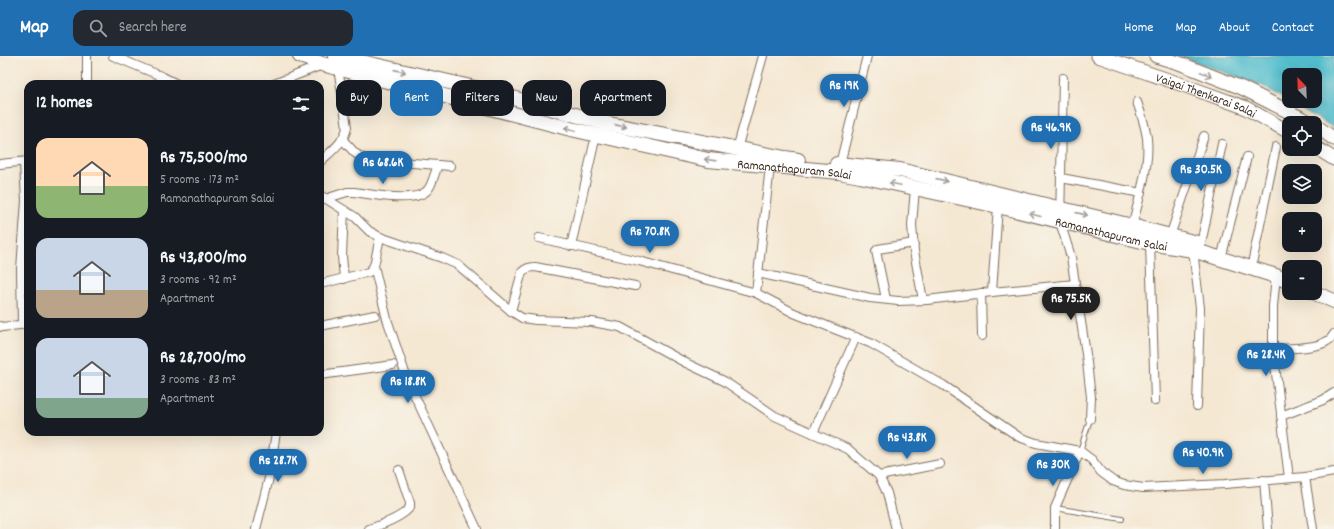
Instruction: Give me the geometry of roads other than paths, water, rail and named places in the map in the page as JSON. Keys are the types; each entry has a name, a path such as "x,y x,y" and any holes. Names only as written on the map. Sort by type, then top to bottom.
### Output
{"highway":[{"name":"Ramanathapuram Salai","path":"300,56 322,64 336,62 475,88 609,124 737,149 785,158 900,170 1060,215 1150,243 1197,247 1223,251 1254,259 1282,275"},
{"name":"Ramanathapuram Salai","path":"336,62 596,135 708,160 839,172 998,206 1132,226 1170,236 1197,247 1282,276"},
{"path":"1322,286 1334,291"},
{"path":"1322,296 1334,301"}],"main road":[{"name":"Vaigai Thenkarai Salai","path":"1098,56 1244,107 1282,128"},
{"name":"Vaigai Thenkarai Salai","path":"1156,56 1242,88 1297,116"},
{"path":"1322,130 1334,139"},
{"path":"1322,151 1334,159"}],"street":[{"path":"87,56 87,80"},
{"path":"113,56 160,80"},
{"path":"737,149 763,56"},
{"path":"840,164 866,56"},
{"path":"324,158 342,139 346,133 347,127 336,62"},
{"path":"284,80 322,64"},
{"path":"1063,78 1060,215 1071,257 1086,354 1091,397 1090,419"},
{"path":"1132,226 1141,193 1147,153 1147,138 1137,102"},
{"path":"571,246 596,135"},
{"path":"1170,236 1204,136"},
{"path":"342,139 355,153 364,159 450,166"},
{"path":"1197,406 1200,308 1197,247 1222,144"},
{"path":"1254,259 1276,147"},
{"path":"1223,251 1248,157"},
{"path":"0,164 24,162"},
{"path":"324,197 347,192 407,198 420,195 429,189 438,165"},
{"path":"756,294 770,166"},
{"path":"1061,178 1141,193"},
{"path":"915,188 912,225 923,300"},
{"path":"324,198 355,217 369,231 380,237 458,265 511,311 522,318 592,322 620,327 686,363 724,381 775,416 848,449 879,476 887,492 896,529"},
{"path":"992,292 998,206"},
{"path":"344,210 342,256 344,279"},
{"path":"24,229 21,270 24,310"},
{"path":"380,237 374,266 387,319 407,379 477,529"},
{"path":"539,238 639,262 756,294 794,314 870,343 943,385 1019,437 1036,443 1080,451 1092,460 1101,472 1113,481 1124,485 1143,488 1225,484 1305,477 1334,472"},
{"path":"886,299 876,251 878,249 914,243"},
{"path":"1150,243 1155,401"},
{"path":"324,283 365,274 374,266"},
{"path":"511,311 522,272 530,267 635,286"},
{"path":"758,273 870,298 898,301 923,300 1075,284"},
{"path":"1282,284 1273,306 1273,349 1289,478"},
{"path":"981,293 982,336"},
{"path":"324,325 375,315"},
{"path":"0,326 24,324"},
{"path":"1273,349 1317,346 1326,342 1333,337 1334,334"},
{"path":"813,433 856,337"},
{"path":"324,374 393,365"},
{"path":"1281,416 1323,400 1334,393"},
{"path":"256,529 269,478 275,436"},
{"path":"1055,529 1055,508 1080,451"},
{"path":"879,476 940,464"},
{"path":"369,529 379,528 406,512 410,507 399,470"},
{"path":"1305,477 1313,529"},
{"path":"1264,480 1268,529"}],"lane":[{"path":"1080,451 1090,419"},
{"path":"1055,508 1122,519"}],"water":[{"path":"1179,56 1334,56 1334,128 1322,121 1322,116 1314,116 1301,108 1322,108 1322,68 1282,68 1282,97 1263,86"}]}
